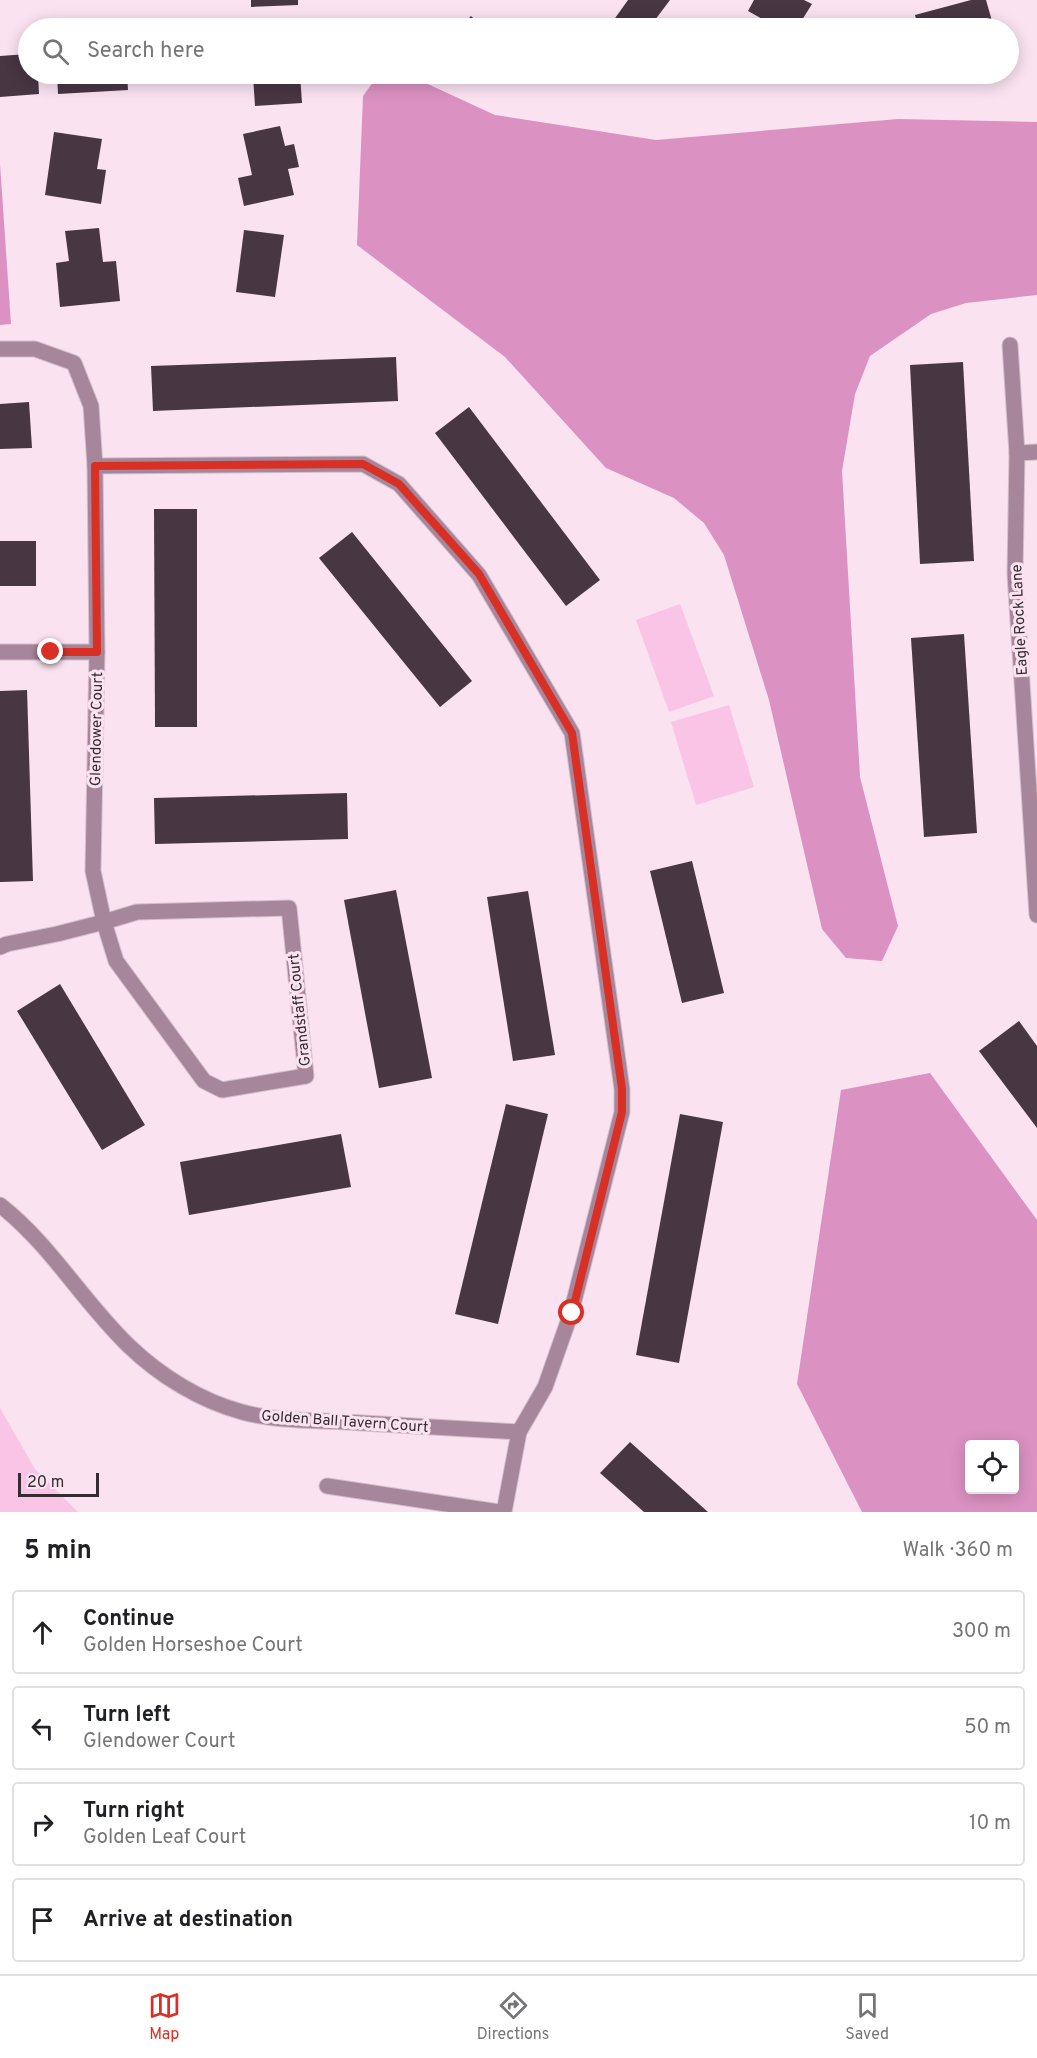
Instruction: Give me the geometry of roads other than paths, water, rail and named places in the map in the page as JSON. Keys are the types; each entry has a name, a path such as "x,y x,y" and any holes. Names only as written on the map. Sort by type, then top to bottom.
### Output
{"street":[{"name":"Eagle Rock Lane","path":"1010,345 1017,453 1015,574 1037,915"},
{"name":"Glendower Court","path":"0,349 35,349 74,363 91,406 95,466 97,652 93,871 104,922"},
{"path":"1017,453 1037,453"},
{"path":"95,466 363,464 399,484 479,574 572,733 621,1077 622,1112 572,1313 545,1387 519,1432 501,1512 327,1486"},
{"path":"0,652 97,652"},
{"name":"Grandstaff Court","path":"0,947 137,912 289,908 306,1076 222,1090 204,1081 116,961 104,922"},
{"name":"Golden Ball Tavern Court","path":"0,1206 56,1260 111,1328 130,1347 163,1375 204,1398 243,1412 283,1418 519,1432"}]}
